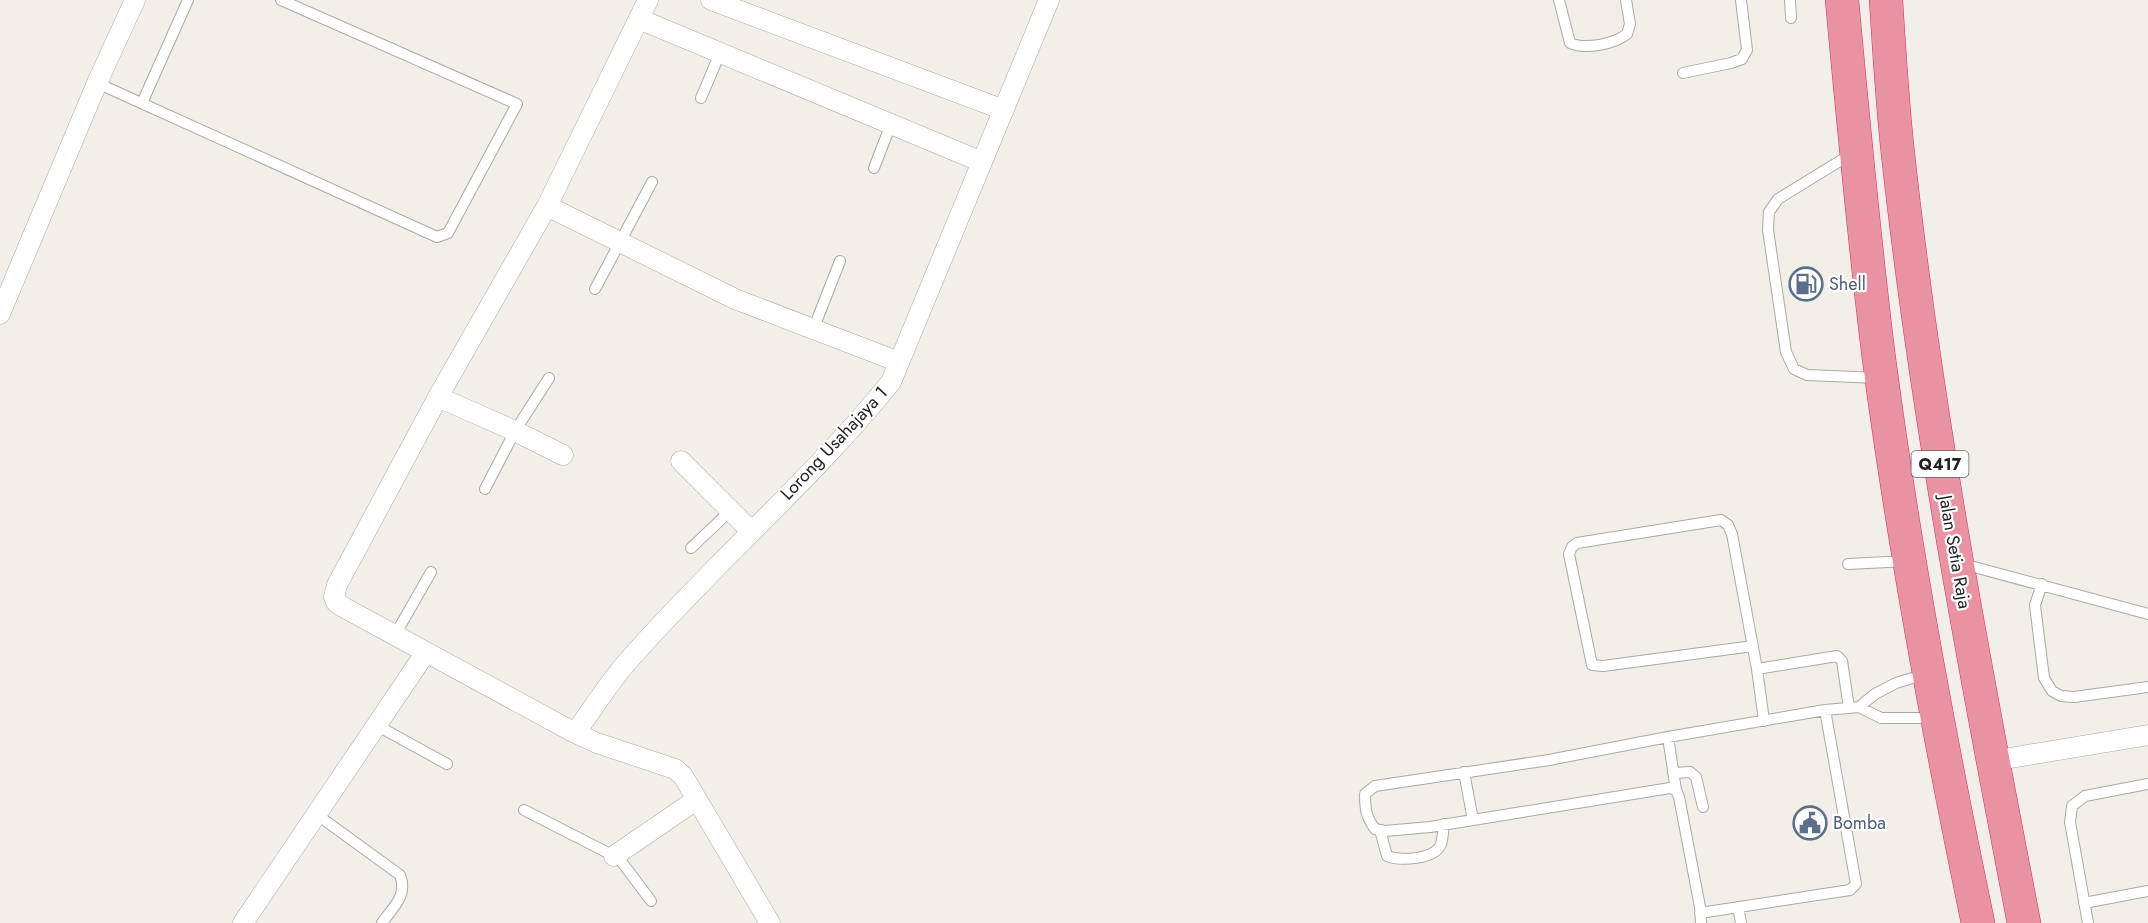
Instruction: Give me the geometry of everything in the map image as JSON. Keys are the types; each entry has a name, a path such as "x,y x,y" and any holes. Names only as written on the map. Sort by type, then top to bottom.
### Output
{"highway":[{"name":"Q417","path":"1842,0 1856,151 1882,379 1929,673 1978,923"},
{"name":"Jalan Setia Raja","path":"1886,0 1897,145 1938,451 1992,761 2024,923"}],"street":[{"path":"0,314 97,83 135,0"},
{"path":"648,0 546,206 438,397 334,592 336,602 343,607 575,733 675,770 682,776 770,923"},
{"path":"711,0 1004,110"},
{"name":"Lorong Usahajaya 1","path":"575,733 628,660 858,423 891,382 1049,0"},
{"path":"639,19 982,162"},
{"path":"546,206 724,295 899,362"},
{"path":"438,397 563,455"},
{"path":"681,461 751,531"},
{"path":"243,923 426,652"},
{"path":"1992,761 2148,735"},
{"path":"614,856 696,800"}],"lane":[{"path":"142,103 188,0"},
{"path":"97,83 436,237 448,233 517,104 280,0"},
{"path":"1559,0 1567,37 1570,43 1578,46 1618,41 1627,34 1630,24 1626,0"},
{"path":"1683,73 1742,59 1747,50 1741,0"},
{"path":"1790,0 1791,18"},
{"path":"700,98 720,52"},
{"path":"874,168 891,124"},
{"path":"1856,151 1778,199 1769,212 1768,230 1786,352 1794,369 1807,375 1882,379"},
{"path":"595,289 652,182"},
{"path":"813,330 840,261"},
{"path":"485,489 515,431 549,378"},
{"path":"691,548 731,510"},
{"path":"1753,646 1603,666 1592,665 1569,554 1572,547 1577,543 1721,520 1728,525 1732,534 1753,646 1764,721"},
{"path":"1848,564 1910,561"},
{"path":"1957,562 2148,614"},
{"path":"395,635 431,572"},
{"path":"2042,584 2035,605 2044,678 2052,691 2061,696 2074,698 2148,687"},
{"path":"1757,669 1837,656 1842,661 1854,707"},
{"path":"1676,790 1670,788 1473,820 1385,831 1375,829 1365,810 1365,794 1375,786 1549,760 1668,737 1854,707 1896,683 1929,673"},
{"path":"1854,707 1881,718 1937,718"},
{"path":"1668,737 1701,918 1738,907 1850,890 1856,884 1825,710"},
{"path":"376,725 447,764"},
{"path":"1464,772 1473,820"},
{"path":"1673,773 1690,772 1696,777 1703,807"},
{"path":"2088,923 2070,822 2072,806 2085,796 2148,784"},
{"path":"525,810 621,861 651,901"},
{"path":"316,814 400,875 404,885 402,895 382,923"},
{"path":"1380,830 1388,856 1399,861 1434,853 1441,845 1444,824"},
{"path":"2084,903 2148,891"},
{"path":"1738,907 1741,923"}],"place":[{"name":"Shell","path":"1806,284"},
{"name":"Bomba","path":"1810,823"}]}
